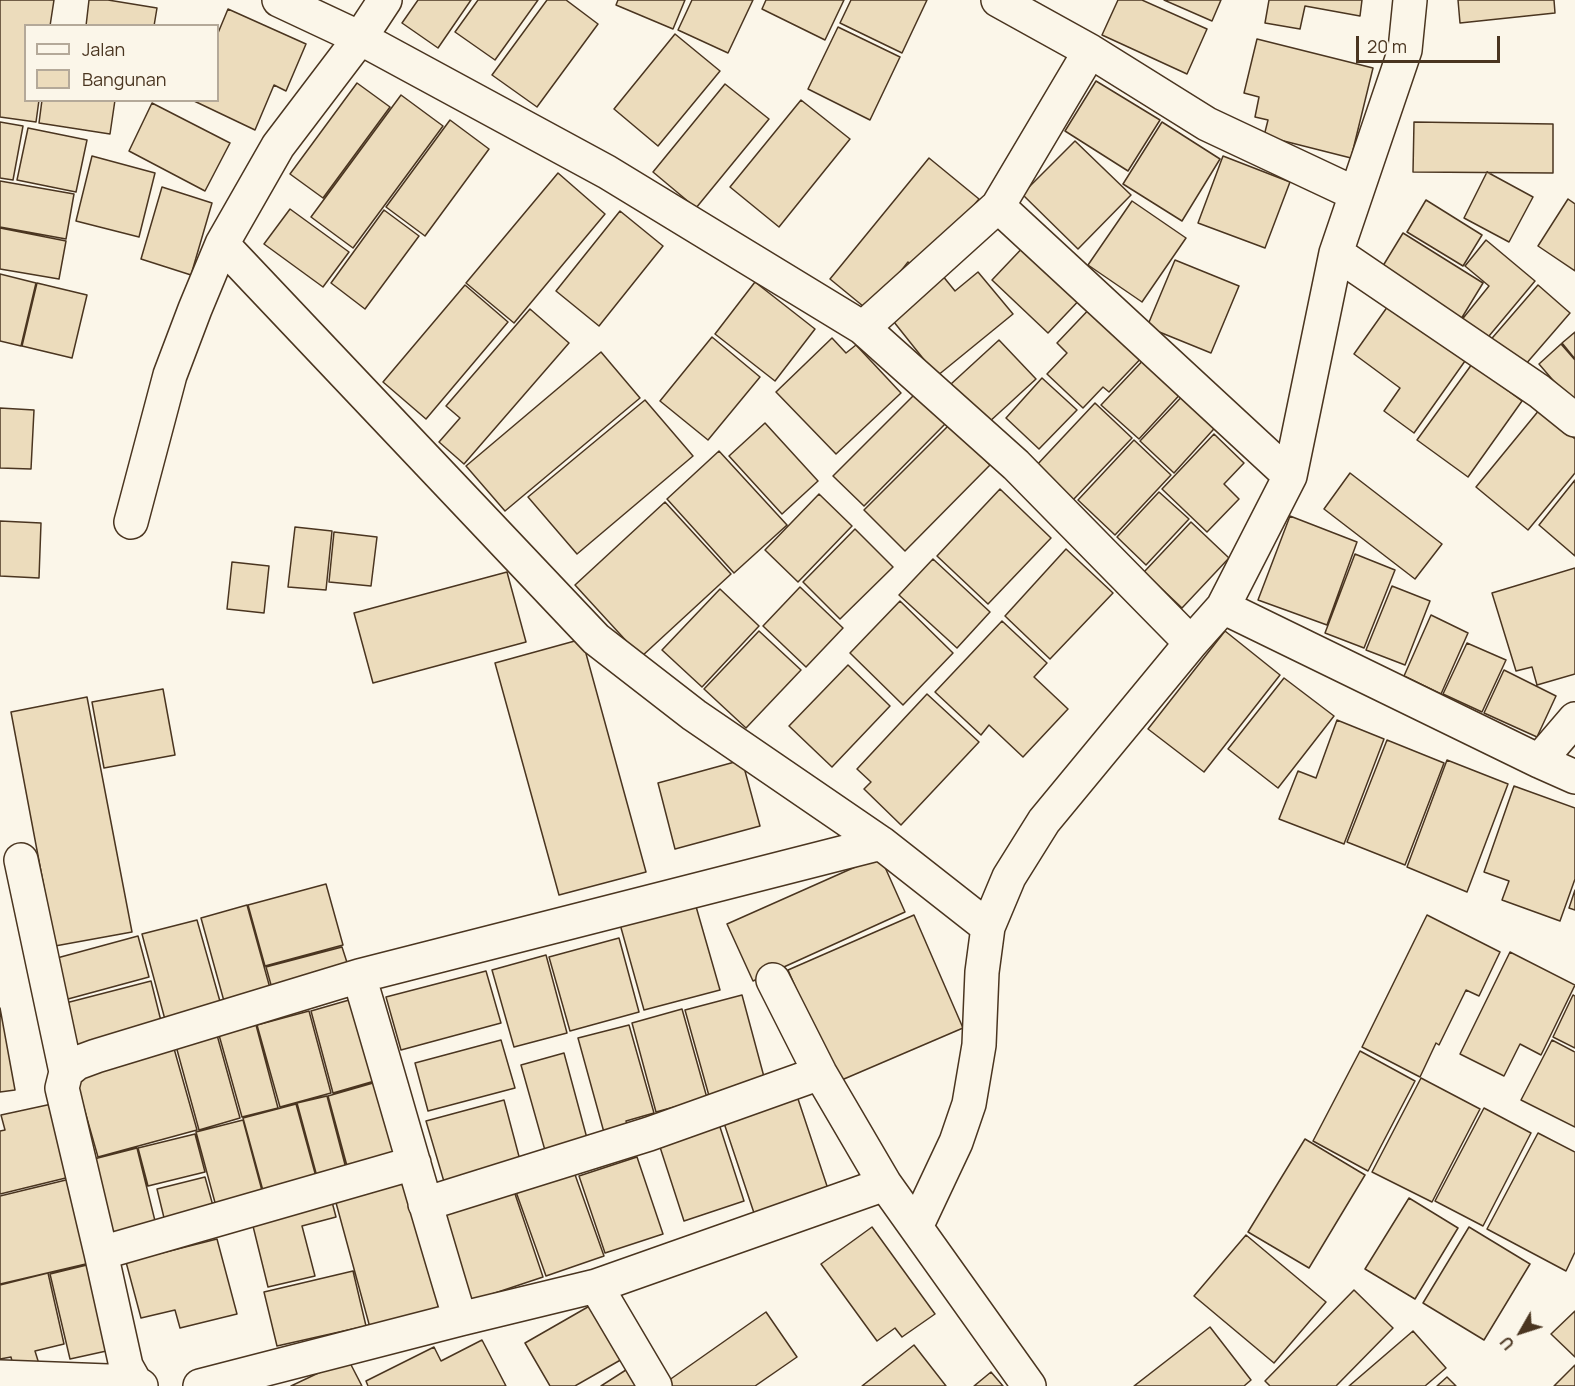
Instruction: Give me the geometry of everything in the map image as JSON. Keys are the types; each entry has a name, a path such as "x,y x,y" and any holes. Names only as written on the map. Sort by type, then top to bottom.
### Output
{"street":[{"path":"279,0 360,38 607,172 863,328 1016,465 1191,643"},
{"path":"131,522 170,375 222,244 278,146 360,38 385,0"},
{"path":"998,0 1090,51 1207,124 1356,194"},
{"path":"916,1227 956,1142 969,1104 979,1045 982,972 988,927 1009,877 1044,821 1223,607 1290,476 1336,253 1405,50 1410,0"},
{"path":"863,328 998,206 1090,51"},
{"path":"998,206 1290,476"},
{"path":"222,244 596,639 694,715 881,843 988,927"},
{"path":"1336,253 1539,391 1575,420"},
{"path":"1223,607 1575,777"},
{"path":"1539,761 1575,719"},
{"path":"66,1072 77,1063 96,1056 359,976 881,843"},
{"path":"21,860 66,1072 62,1088 126,1366 138,1384"},
{"path":"359,976 460,1319"},
{"path":"772,980 820,1072 885,1184 1029,1386"},
{"path":"425,1204 649,1134 820,1072"},
{"path":"101,1253 414,1163"},
{"path":"200,1386 596,1286 885,1184"},
{"path":"596,1286 655,1386"},
{"path":"0,1377 138,1384"}],"building":[{"path":"0,0 54,0 50,24 24,24 24,102 39,102 36,122 0,117"},
{"path":"89,0 108,0 157,8 154,24 86,24"},
{"path":"418,0 471,0 438,48 402,23"},
{"path":"478,0 538,0 495,60 455,32"},
{"path":"547,0 566,0 598,24 537,107 492,75"},
{"path":"618,0 685,0 673,29 616,5"},
{"path":"692,0 753,0 728,53 678,30"},
{"path":"766,0 844,0 825,40 762,9"},
{"path":"851,0 927,0 902,53 840,23"},
{"path":"1118,0 1142,0 1207,29 1187,74 1102,35"},
{"path":"1164,0 1221,0 1212,21"},
{"path":"1269,0 1362,0 1360,16 1305,6 1300,29 1265,23"},
{"path":"1458,0 1554,0 1555,13 1460,23"},
{"path":"228,9 306,44 286,91 274,85 255,130 196,102 219,102 219,31"},
{"path":"838,27 900,57 870,120 808,89"},
{"path":"675,34 720,71 658,146 614,109"},
{"path":"1257,39 1373,68 1351,158 1264,136 1268,120 1255,117 1259,97 1244,93"},
{"path":"1096,81 1160,120 1128,171 1065,131"},
{"path":"357,83 390,107 323,198 290,174"},
{"path":"725,84 769,119 696,208 653,172"},
{"path":"401,95 443,126 353,248 311,217"},
{"path":"801,100 850,139 779,227 730,187"},
{"path":"42,102 115,102 110,134 39,123"},
{"path":"152,103 230,143 205,191 129,151"},
{"path":"450,120 489,149 425,236 386,207"},
{"path":"0,122 23,126 13,180 0,178"},
{"path":"1162,122 1220,159 1182,221 1123,184"},
{"path":"1414,122 1553,124 1553,173 1413,172"},
{"path":"28,128 87,140 76,192 17,180"},
{"path":"1075,141 1131,195 1078,249 1022,194"},
{"path":"92,156 155,173 139,237 76,221"},
{"path":"1223,156 1290,182 1265,248 1198,223"},
{"path":"929,158 979,199 920,271 908,262 869,311 830,279"},
{"path":"1487,172 1533,197 1509,242 1464,218"},
{"path":"558,173 605,214 514,323 466,283"},
{"path":"0,181 74,194 66,239 0,227"},
{"path":"162,187 212,203 191,275 141,259"},
{"path":"1568,199 1575,204 1575,271 1538,246"},
{"path":"1426,200 1482,235 1463,266 1407,232"},
{"path":"1132,201 1186,238 1142,302 1088,265"},
{"path":"290,209 349,252 323,287 264,244"},
{"path":"384,210 419,236 365,309 331,283"},
{"path":"620,211 663,246 599,326 556,291"},
{"path":"0,228 66,241 59,279 0,269"},
{"path":"1403,233 1483,283 1458,324 1378,274"},
{"path":"1486,240 1535,281 1484,342 1460,322 1489,286 1465,266"},
{"path":"1029,241 1086,293 1048,333 992,280"},
{"path":"1175,260 1239,286 1211,353 1147,327"},
{"path":"978,272 1013,314 937,376 890,317 942,275 955,291"},
{"path":"0,274 36,283 21,346 0,341"},
{"path":"755,282 815,329 775,381 715,334"},
{"path":"37,283 87,295 72,358 22,346"},
{"path":"465,285 508,322 426,419 383,382"},
{"path":"1538,285 1570,313 1519,372 1487,344"},
{"path":"1095,303 1147,352 1109,392 1103,387 1083,408 1047,374 1067,353 1057,343"},
{"path":"1388,306 1465,361 1414,433 1384,411 1400,388 1354,354"},
{"path":"530,309 569,343 464,464 439,442 460,418 446,406"},
{"path":"1575,332 1575,359 1562,343"},
{"path":"712,337 760,377 708,440 660,401"},
{"path":"832,338 846,353 856,345 901,393 836,454 776,392"},
{"path":"999,340 1036,379 988,423 951,384"},
{"path":"1561,344 1575,360 1575,406 1539,364"},
{"path":"601,352 640,398 505,511 466,466"},
{"path":"1149,354 1185,389 1139,439 1101,405"},
{"path":"1472,364 1522,401 1468,477 1417,440"},
{"path":"1042,378 1077,410 1039,449 1006,418"},
{"path":"1189,389 1222,420 1174,473 1140,441"},
{"path":"917,392 947,422 864,506 833,476"},
{"path":"645,400 693,456 577,554 528,497"},
{"path":"1095,403 1132,438 1072,501 1035,467"},
{"path":"0,408 34,410 31,469 0,468"},
{"path":"1540,409 1575,439 1575,473 1528,530 1476,487"},
{"path":"765,423 818,481 782,514 729,456"},
{"path":"949,425 990,465 905,551 864,510"},
{"path":"1214,434 1244,463 1224,484 1239,499 1207,532 1162,489"},
{"path":"1134,440 1171,475 1115,535 1078,500"},
{"path":"719,451 787,525 734,573 667,499"},
{"path":"1350,473 1442,544 1415,579 1324,509"},
{"path":"1575,480 1575,556 1539,525"},
{"path":"1000,489 1051,538 988,604 937,556"},
{"path":"1159,492 1189,519 1146,565 1117,537"},
{"path":"819,494 852,526 798,582 765,550"},
{"path":"665,502 731,574 641,657 575,585"},
{"path":"1290,516 1357,542 1327,625 1258,600"},
{"path":"0,521 41,523 39,578 0,576"},
{"path":"1191,522 1229,558 1182,608 1144,572"},
{"path":"295,527 332,531 326,590 288,587"},
{"path":"855,529 893,567 840,619 803,582"},
{"path":"334,532 377,537 371,586 329,582"},
{"path":"1066,549 1113,593 1050,659 1005,616"},
{"path":"1355,554 1395,570 1364,648 1325,633"},
{"path":"933,559 990,612 957,648 899,595"},
{"path":"232,562 269,566 264,613 227,609"},
{"path":"1575,568 1575,674 1537,685 1532,667 1516,671 1492,593"},
{"path":"507,572 526,642 373,683 354,613"},
{"path":"1392,586 1430,601 1405,665 1366,650"},
{"path":"800,587 843,628 806,667 763,626"},
{"path":"720,589 759,626 702,687 662,650"},
{"path":"900,601 953,653 903,705 850,653"},
{"path":"1431,615 1468,633 1441,694 1404,676"},
{"path":"1002,621 1047,663 1034,677 1068,709 1023,757 989,725 981,735 935,692"},
{"path":"759,631 801,670 746,728 704,689"},
{"path":"1225,631 1280,675 1204,772 1148,729"},
{"path":"582,639 646,872 559,895 495,663"},
{"path":"1467,643 1506,660 1482,712 1443,694"},
{"path":"848,665 890,706 832,767 789,726"},
{"path":"1504,670 1556,696 1537,737 1484,713"},
{"path":"1284,678 1334,716 1278,788 1228,749"},
{"path":"163,689 175,755 104,768 92,702"},
{"path":"927,694 979,742 901,825 864,789 871,782 857,769"},
{"path":"87,697 132,932 55,946 11,712"},
{"path":"1337,720 1384,739 1344,844 1279,819 1298,771 1316,778"},
{"path":"1387,740 1444,763 1405,865 1347,842"},
{"path":"742,760 760,826 675,849 658,783"},
{"path":"1447,760 1508,784 1467,892 1407,867"},
{"path":"1514,786 1575,808 1575,879 1560,921 1502,900 1509,881 1484,872"},
{"path":"880,856 905,912 753,981 727,924"},
{"path":"326,884 343,945 265,966 248,905"},
{"path":"1575,890 1575,910 1569,908"},
{"path":"693,896 720,990 644,1010 618,917"},
{"path":"247,905 273,999 227,1012 201,918"},
{"path":"914,915 963,1028 837,1082 788,970"},
{"path":"1427,915 1500,952 1479,996 1466,990 1439,1045 1436,1043 1420,1077 1362,1047"},
{"path":"197,920 223,1012 167,1027 142,934"},
{"path":"138,936 149,977 57,1002 46,961"},
{"path":"619,938 639,1012 570,1031 549,957"},
{"path":"342,947 352,978 275,999 266,967"},
{"path":"1510,952 1575,985 1541,1055 1520,1044 1504,1076 1460,1054"},
{"path":"546,955 567,1033 514,1047 492,970"},
{"path":"486,971 501,1023 401,1050 386,997"},
{"path":"151,981 164,1033 73,1058 58,1005"},
{"path":"742,995 767,1088 711,1103 685,1010"},
{"path":"1573,995 1575,996 1575,1048 1553,1037"},
{"path":"356,998 378,1080 333,1093 311,1011"},
{"path":"0,1008 15,1090 0,1092"},
{"path":"682,1009 707,1098 656,1112 632,1023"},
{"path":"309,1011 331,1093 280,1107 257,1025"},
{"path":"256,1025 278,1108 242,1117 219,1035"},
{"path":"629,1025 654,1113 626,1121 629,1130 605,1136 578,1038"},
{"path":"217,1035 240,1118 199,1130 176,1046"},
{"path":"501,1040 515,1088 428,1111 415,1063"},
{"path":"1552,1040 1575,1052 1575,1127 1521,1100"},
{"path":"173,1045 197,1130 98,1157 74,1073"},
{"path":"1360,1051 1415,1081 1368,1171 1313,1141"},
{"path":"564,1053 588,1142 546,1154 521,1065"},
{"path":"1421,1078 1480,1109 1432,1202 1372,1172"},
{"path":"380,1081 402,1162 350,1177 328,1096"},
{"path":"327,1096 348,1176 319,1184 297,1103"},
{"path":"797,1096 829,1192 755,1216 723,1120"},
{"path":"504,1100 521,1164 445,1185 426,1121"},
{"path":"61,1102 78,1175 0,1194 0,1131 5,1130 1,1115"},
{"path":"296,1104 318,1184 265,1198 243,1118"},
{"path":"1484,1108 1531,1133 1483,1226 1435,1201"},
{"path":"243,1120 264,1198 217,1210 196,1132"},
{"path":"719,1124 744,1201 684,1221 659,1144"},
{"path":"1538,1133 1575,1152 1575,1252 1566,1271 1487,1229"},
{"path":"195,1134 205,1172 148,1186 138,1148"},
{"path":"1305,1139 1365,1175 1309,1268 1248,1232"},
{"path":"137,1148 158,1233 112,1245 90,1160"},
{"path":"637,1157 663,1234 605,1253 579,1176"},
{"path":"573,1169 604,1256 546,1276 515,1189"},
{"path":"403,1170 443,1317 372,1335 332,1188"},
{"path":"205,1177 215,1213 166,1226 157,1189"},
{"path":"70,1179 90,1263 0,1284 0,1196"},
{"path":"513,1188 543,1277 465,1303 436,1214"},
{"path":"331,1198 336,1217 302,1226 315,1276 268,1287 251,1218"},
{"path":"1409,1198 1458,1228 1415,1299 1365,1269"},
{"path":"872,1227 935,1314 902,1337 895,1328 877,1341 821,1264"},
{"path":"1469,1227 1530,1264 1484,1340 1423,1303"},
{"path":"1246,1235 1326,1302 1274,1363 1194,1296"},
{"path":"217,1239 237,1314 180,1328 175,1310 141,1318 126,1262"},
{"path":"91,1264 111,1350 70,1359 50,1274"},
{"path":"353,1271 366,1326 277,1346 264,1292"},
{"path":"48,1273 64,1344 35,1351 39,1364 14,1370 11,1357 0,1359 0,1285"},
{"path":"1354,1290 1393,1328 1336,1386 1270,1386 1265,1381"},
{"path":"593,1304 624,1358 575,1386 550,1386 525,1343"},
{"path":"1575,1311 1575,1357 1551,1334"},
{"path":"766,1312 797,1357 755,1386 667,1386 665,1383"},
{"path":"1210,1327 1251,1380 1244,1386 1134,1386"},
{"path":"1413,1331 1446,1368 1425,1386 1349,1386"},
{"path":"482,1340 506,1386 368,1386 366,1381 434,1347 441,1361"},
{"path":"914,1345 946,1386 862,1386"},
{"path":"348,1359 362,1386 291,1386"},
{"path":"1575,1365 1575,1386 1554,1386"},
{"path":"629,1368 641,1386 601,1386"},
{"path":"991,1372 1003,1386 974,1386"},
{"path":"1447,1377 1456,1386 1437,1386"}]}
